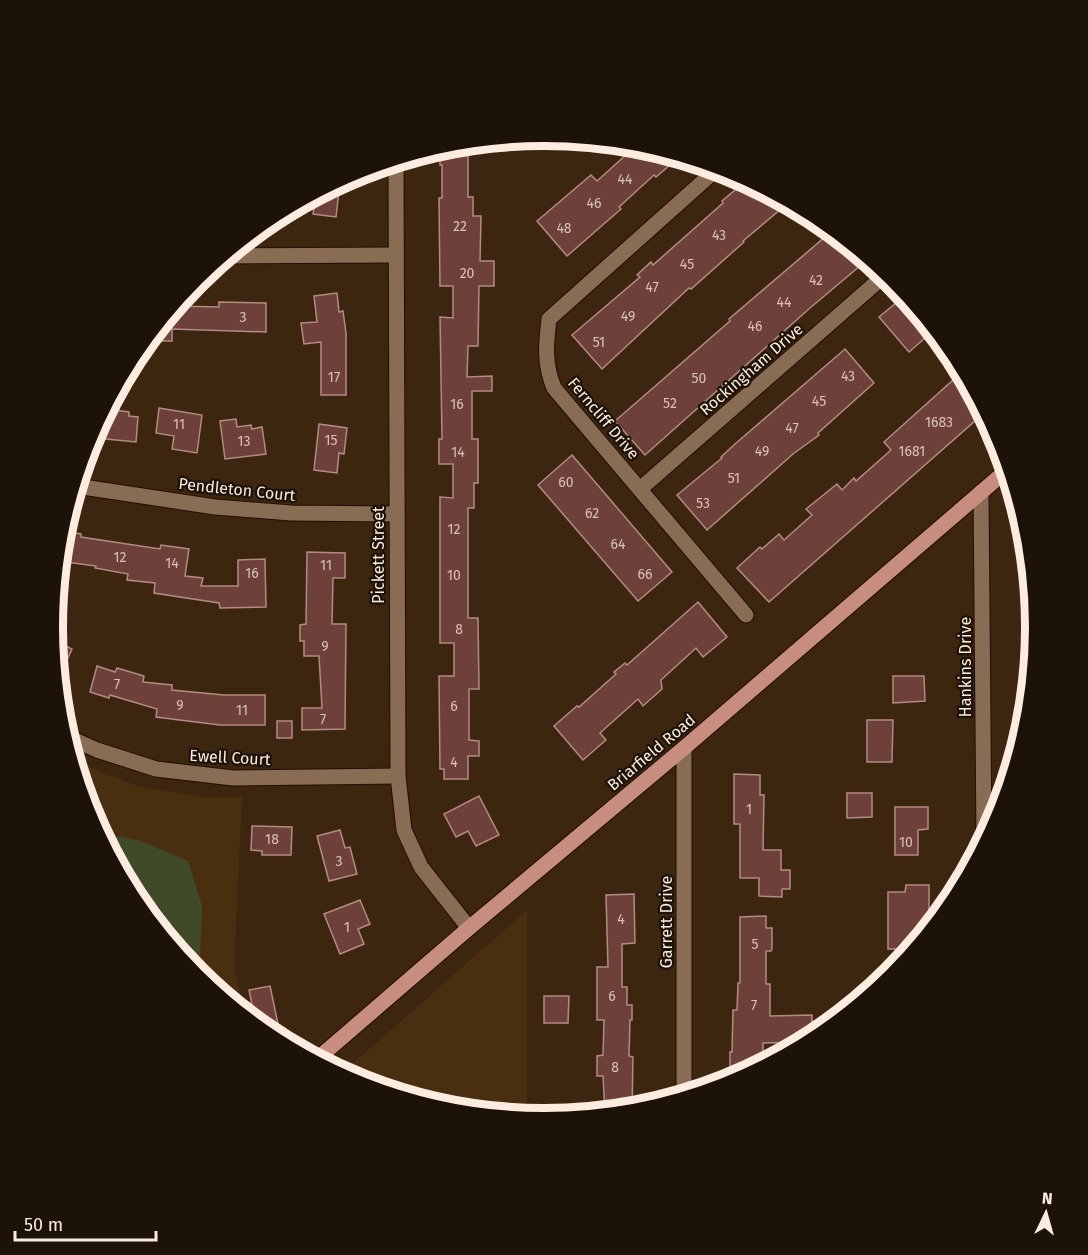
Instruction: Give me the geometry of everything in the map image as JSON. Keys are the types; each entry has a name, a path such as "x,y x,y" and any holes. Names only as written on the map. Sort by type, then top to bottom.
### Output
{"main road":[{"name":"Briarfield Road","path":"322,1054 1000,476"}],"street":[{"name":"Pickett Street","path":"396,170 395,514 398,776 404,830 421,867 469,928"},
{"name":"Ferncliff Drive","path":"709,176 549,319 547,372 554,388 746,615"},
{"path":"239,256 396,255"},
{"name":"Rockingham Drive","path":"640,489 878,281"},
{"name":"Pendleton Court","path":"84,487 215,507 291,513 395,514"},
{"name":"Hankins Drive","path":"981,492 984,821"},
{"name":"Ewell Court","path":"76,741 97,750 156,769 222,777 398,776"},
{"name":"Garrett Drive","path":"684,748 684,1087"}],"shaded area":[{"path":"83,764 141,787 205,797 242,797 234,967 241,1001 182,945 144,895 113,840 100,812"},
{"path":"527,910 527,1107 450,1099 389,1083 349,1067"}],"green space":[{"path":"111,835 138,840 188,861 202,906 200,955 190,954 162,920 127,868"}],"building":[{"path":"468,153 468,197 473,197 473,216 481,216 480,261 494,261 494,286 479,286 478,346 468,346 467,377 492,376 492,391 472,391 472,439 478,439 478,483 474,483 474,508 468,508 468,618 478,618 479,689 469,689 469,740 479,741 479,756 468,756 468,779 444,779 444,769 440,769 439,676 454,676 454,643 440,643 440,497 453,498 453,464 439,464 439,439 442,439 440,317 453,318 453,286 440,286 439,198 442,198 442,165 440,165 440,158"},
{"path":"627,154 671,164 656,177 654,175 619,207 621,209 567,256 537,221 591,175 597,181"},
{"path":"738,188 781,209 691,289 689,288 602,369 572,335 640,277 637,275 651,262 653,265 723,203 722,201"},
{"path":"339,193 336,217 313,214 314,205"},
{"path":"825,237 860,266 645,455 615,421 730,321 729,319"},
{"path":"337,293 339,312 343,311 346,333 346,395 321,395 321,342 304,344 301,323 317,322 314,296"},
{"path":"898,301 927,336 909,352 879,317"},
{"path":"219,302 266,303 266,332 172,329 172,341 158,341 186,306 219,307"},
{"path":"845,349 874,383 818,433 819,435 793,454 707,530 677,495"},
{"path":"955,378 977,419 769,602 737,568 760,547 762,549 779,534 784,540 812,515 806,509 837,484 842,490 854,478 856,481 891,450 884,442"},
{"path":"159,408 202,415 197,453 172,449 174,436 156,433"},
{"path":"115,410 129,412 129,416 138,417 136,442 102,439"},
{"path":"236,419 237,427 251,425 252,429 262,427 266,454 225,459 220,421"},
{"path":"319,424 347,428 344,454 339,453 337,473 314,470"},
{"path":"572,455 672,572 638,601 538,485"},
{"path":"72,533 81,534 81,537 160,549 161,545 189,549 185,576 203,578 201,586 238,586 238,560 265,559 266,607 220,608 219,603 154,593 155,583 127,580 128,574 95,568 96,566 67,562"},
{"path":"307,552 345,553 345,578 333,578 332,624 346,624 345,729 302,730 302,708 322,708 319,656 304,656 304,641 300,641 300,625 306,624"},
{"path":"698,602 727,637 703,657 696,648 661,680 662,689 643,706 638,699 600,733 606,740 583,760 554,726 577,706 579,707 616,674 614,672 625,663 627,665"},
{"path":"64,645 72,649 65,665"},
{"path":"97,666 115,672 117,668 144,676 143,682 172,685 172,690 224,695 265,695 265,725 220,725 156,717 157,709 110,695 109,698 90,692"},
{"path":"893,676 924,676 925,701 893,703"},
{"path":"867,720 893,720 892,762 867,762"},
{"path":"277,721 292,721 292,738 277,738"},
{"path":"734,774 760,775 760,795 764,795 763,850 781,850 781,870 790,870 790,889 782,889 782,897 759,896 759,878 740,878 740,824 734,824"},
{"path":"847,793 872,793 872,817 847,818"},
{"path":"479,796 499,835 476,846 468,831 456,837 444,814"},
{"path":"895,807 928,807 928,829 918,830 918,855 895,855"},
{"path":"252,826 292,827 291,855 262,855 262,851 251,850"},
{"path":"340,830 345,848 350,847 357,874 329,881 317,836"},
{"path":"906,885 929,885 929,916 902,949 888,949 888,892 905,892"},
{"path":"634,894 635,943 622,944 622,987 627,987 627,1005 632,1005 629,1056 633,1057 632,1100 605,1104 603,1076 597,1076 597,1056 603,1055 604,1020 597,1020 597,967 608,967 606,895"},
{"path":"360,900 370,924 358,929 364,944 340,954 324,914"},
{"path":"766,916 766,928 772,928 772,949 766,951 766,984 770,984 770,1016 812,1015 812,1026 786,1042 763,1043 763,1056 736,1068 730,1067 730,1052 732,1052 733,1010 737,1010 738,983 740,983 740,917"},
{"path":"270,986 278,1024 274,1025 253,1011 249,990"},
{"path":"544,996 569,996 568,1023 544,1023"}]}
